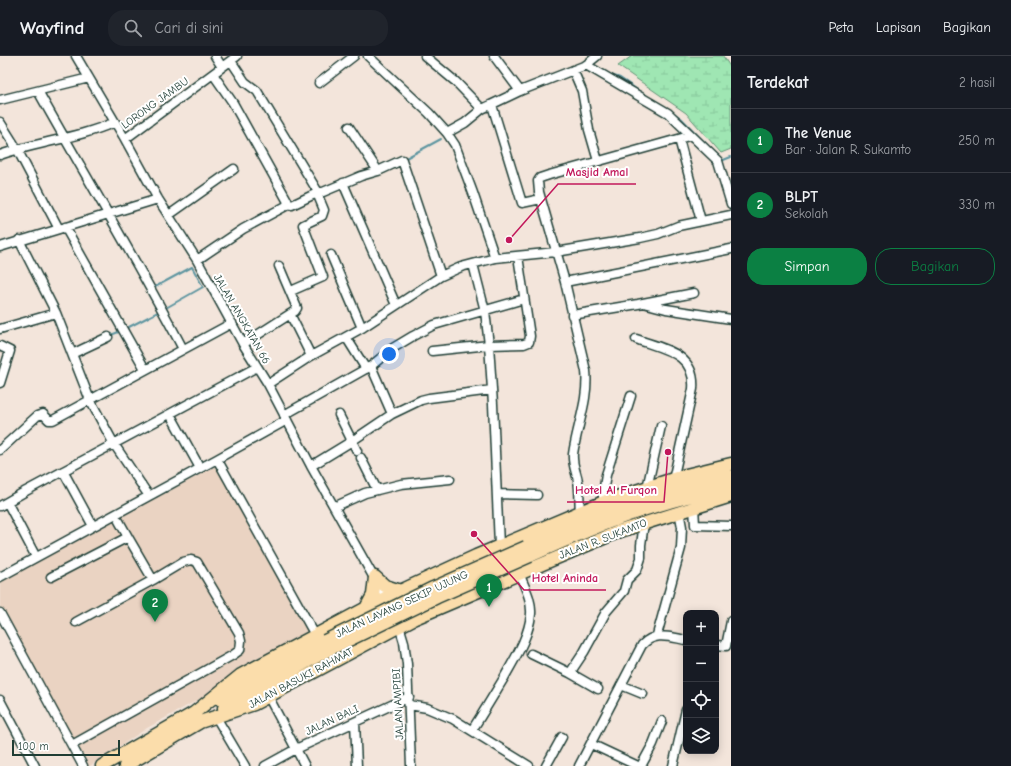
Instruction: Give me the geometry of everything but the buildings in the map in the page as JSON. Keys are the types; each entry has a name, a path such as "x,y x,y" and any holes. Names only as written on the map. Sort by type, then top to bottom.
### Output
{"highway":[{"path":"362,610 385,597 603,502 672,480 731,464"},
{"name":"JALAN LAYANG SEKIP UJUNG","path":"197,718 323,642 437,597 598,515 687,486 731,476"},
{"name":"JALAN LAYANG SEKIP UJUNG","path":"528,551 634,512 690,495 731,486"},
{"name":"JALAN R. SUKAMTO","path":"434,610 620,531 694,506 731,496"},
{"path":"498,547 493,556 497,569 501,574 514,575"},
{"path":"375,578 385,586 401,590"},
{"path":"362,610 374,595 375,578"},
{"path":"425,580 414,590 410,597 411,604 420,609 434,610"},
{"path":"362,610 372,612 379,621 378,628 369,642"},
{"name":"JALAN BASUKI RAHMAT","path":"125,766 197,718 241,675 323,642 362,610"},
{"name":"JALAN BASUKI RAHMAT","path":"102,766 197,718 216,716 254,704 400,625 434,610"}],"street":[{"name":"JALAN ANGKATAN 66","path":"76,56 125,139 158,199 198,263 243,344 268,384 311,466 400,625"},
{"path":"215,56 222,67"},
{"path":"319,83 354,56"},
{"path":"368,56 429,113 447,133 455,145 495,258"},
{"path":"425,56 456,82 482,109"},
{"path":"494,56 520,91"},
{"path":"447,133 465,124 482,109 520,91 574,72 587,65 597,56"},
{"path":"234,58 245,82 257,91 318,193 324,210 322,216 303,225 323,277 291,291"},
{"name":"LORONG JAMBU","path":"125,139 234,58"},
{"path":"587,65 668,112 718,161 731,204"},
{"path":"574,72 582,91 589,130 598,161"},
{"path":"213,74 233,103 287,200 287,204"},
{"path":"0,100 89,78"},
{"path":"38,91 151,288 184,349"},
{"path":"492,105 522,203 541,199"},
{"path":"0,122 145,369"},
{"path":"0,155 17,149 89,132 115,122"},
{"path":"349,127 378,171"},
{"path":"580,512 579,485 573,466 573,454 585,398 587,378 565,282 537,182 540,178 689,136"},
{"path":"679,139 701,221"},
{"path":"198,263 243,229 287,204 292,205 318,193 344,185 403,162 441,276"},
{"path":"169,215 234,169"},
{"path":"344,185 396,305"},
{"path":"0,247 158,199"},
{"path":"268,384 311,356 346,338 441,276 458,268 495,258 556,252 640,238 658,234 673,227 731,217"},
{"path":"19,240 56,314 90,400 114,444 149,496"},
{"path":"565,282 731,249"},
{"path":"331,255 362,328"},
{"path":"432,351 524,344 529,342 530,338 518,256"},
{"path":"474,264 485,311 490,346 498,547"},
{"path":"243,344 297,308 279,266"},
{"path":"572,315 694,293"},
{"path":"0,577 94,526 117,517 149,496 217,459 368,368 393,348 412,336 434,325 524,300"},
{"path":"644,303 666,309 731,319"},
{"path":"0,329 56,314"},
{"path":"290,314 311,356"},
{"path":"0,450 37,416 43,414 48,419 53,420 232,323"},
{"path":"72,354 108,338"},
{"path":"346,338 368,368 392,414"},
{"path":"636,339 682,358 691,369 694,376 693,389 672,480"},
{"path":"0,346 10,351 0,383"},
{"path":"36,557 2,503 257,367"},
{"path":"311,466 392,414 414,403 429,398 492,390"},
{"path":"603,502 606,475 631,396"},
{"path":"170,414 200,468"},
{"path":"338,415 377,490"},
{"path":"647,488 661,426"},
{"path":"217,459 323,642"},
{"path":"63,471 94,526"},
{"path":"334,507 365,493 401,484 450,479"},
{"path":"497,494 537,495"},
{"path":"694,506 695,525 731,526"},
{"path":"657,635 681,548 682,527 679,511"},
{"path":"117,517 153,580"},
{"path":"570,672 584,652 606,612 622,594 627,580 637,570 641,558 644,523"},
{"path":"51,577 128,537"},
{"path":"72,745 226,659 240,650 241,641 239,633 197,562 191,560 183,562 76,622"},
{"path":"472,730 519,652 526,636 531,613 530,603 527,593 514,575"},
{"path":"0,613 83,766"},
{"path":"719,646 726,646 731,621"},
{"name":"JALAN AMPIBI","path":"400,625 404,642 409,701 411,766"},
{"path":"579,766 642,645 657,635 683,639"},
{"path":"531,654 570,672 598,689"},
{"path":"621,684 643,694"},
{"path":"268,696 305,766"},
{"path":"0,700 35,766"},
{"path":"409,701 419,706 436,711 472,730 529,766"},
{"name":"JALAN BALI","path":"265,766 296,749 354,722 409,701"},
{"path":"216,716 245,766"},
{"path":"673,766 684,718"},
{"path":"591,744 640,766 654,744 662,721"},
{"path":"354,722 357,766"},
{"path":"546,766 562,737"}],"shaded area":[{"path":"216,466 311,637 147,728 90,766 87,766 0,607 0,582"}],"green space":[{"path":"632,56 723,56 731,68 731,149 721,153 686,113 618,66"}],"waterway":[{"path":"608,74 620,78 651,99"},
{"path":"672,112 681,118 712,150"},
{"path":"404,159 441,139"},
{"path":"721,161 731,157"},
{"path":"204,261 214,253"},
{"path":"155,287 192,267 203,287 164,309"},
{"path":"125,329 160,311"},
{"path":"111,335 121,331"}],"place":[{"name":"Masjid Amal","path":"509,240"},
{"name":"Hotel Al Furqon","path":"668,452"},
{"name":"Hotel Aninda","path":"474,534"},
{"name":"The Venue","path":"489,607"},
{"name":"BLPT","path":"155,622"}]}
